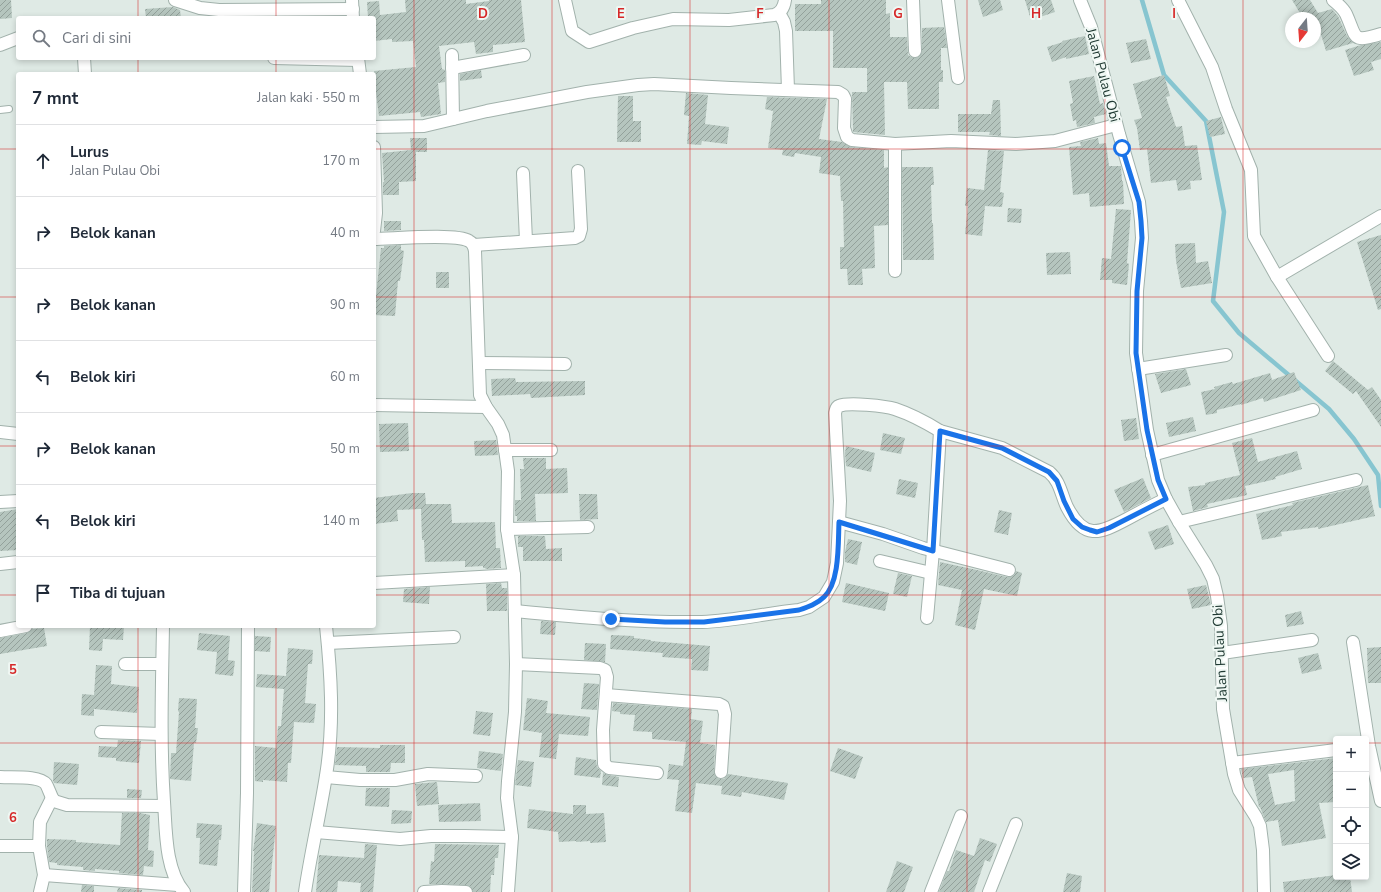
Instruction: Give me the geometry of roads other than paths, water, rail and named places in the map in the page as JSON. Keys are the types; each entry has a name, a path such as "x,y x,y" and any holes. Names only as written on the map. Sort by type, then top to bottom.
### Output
{"street":[{"path":"175,0 200,8 219,10 352,9"},
{"path":"565,0 572,31 588,42 633,28 673,19 729,20 778,13 784,6 786,0"},
{"path":"913,0 914,51"},
{"path":"948,0 958,78"},
{"name":"Jalan Pulau Obi","path":"1080,0 1091,27 1116,125 1139,202 1142,238 1136,305 1136,353 1152,455 1158,480 1166,499 1179,522 1200,553 1213,579 1220,611 1223,710 1234,774 1240,790 1260,826 1263,850 1264,892"},
{"path":"1178,0 1212,67 1226,109 1251,170 1254,236 1328,356"},
{"path":"1333,0 1346,13 1353,33 1356,36 1366,38 1381,34"},
{"path":"778,13 784,22 786,31 788,47 788,90"},
{"path":"0,45 16,39"},
{"path":"452,55 453,119"},
{"path":"452,68 524,55"},
{"path":"84,60 86,72"},
{"path":"358,60 360,72"},
{"path":"376,127 424,126 487,111 638,84 838,92 843,95 845,99 844,128 847,137 852,140 895,144 952,141 1016,144 1036,143 1054,141 1116,125"},
{"path":"894,270 895,144"},
{"path":"474,245 575,238 579,236 581,229 578,170"},
{"path":"523,173 526,241"},
{"path":"1278,277 1381,216"},
{"path":"376,239 449,237 464,239 470,241 474,245 480,395 503,435 508,471 508,529 514,575 516,664 515,712 507,798 512,837 508,892"},
{"path":"1138,369 1226,355"},
{"path":"479,363 565,364"},
{"path":"376,405 486,407"},
{"path":"515,611 672,622 704,622 799,610 809,607 824,597 833,582 837,563 840,501 834,414 836,408 840,405 885,406 902,412 940,431 1002,448 1049,472 1057,481 1064,501 1073,519 1082,527 1090,530 1097,532 1109,528 1166,499"},
{"path":"1152,455 1313,410"},
{"path":"927,618 933,551 940,431"},
{"path":"0,432 16,434"},
{"path":"505,450 551,450"},
{"path":"1179,522 1356,480"},
{"path":"0,502 16,500"},
{"path":"839,522 933,551 1009,570"},
{"path":"508,529 588,527"},
{"path":"880,561 931,573"},
{"path":"0,564 16,562"},
{"path":"376,583 514,575"},
{"path":"0,631 16,628"},
{"path":"44,875 181,888 166,840 161,734 163,628"},
{"path":"244,892 247,793 248,628"},
{"path":"305,892 326,777 330,736 332,697 326,628"},
{"path":"328,643 454,637"},
{"path":"1222,653 1312,640"},
{"path":"1353,642 1366,736"},
{"path":"125,664 162,664"},
{"path":"516,664 603,669 606,672 603,730 604,764 609,768 657,773"},
{"path":"606,695 719,704 723,706 725,714 721,772"},
{"path":"101,732 161,734"},
{"path":"1232,763 1333,750"},
{"path":"1369,754 1381,801"},
{"path":"326,777 360,780 395,780 428,774 476,776"},
{"path":"0,778 34,778 41,780 45,783 54,801 68,805 164,806"},
{"path":"40,892 44,875 39,846 40,822 52,798"},
{"path":"931,892 961,816"},
{"path":"989,892 1016,824"},
{"path":"316,832 400,839 431,836 512,837"},
{"path":"0,846 39,846"},
{"path":"424,892 466,892"}],"lane":[{"path":"0,110 9,109"}],"waterway":[{"path":"1142,0 1164,75 1206,121 1224,212 1213,301 1239,333 1329,409 1354,439 1378,475 1381,506"}]}
